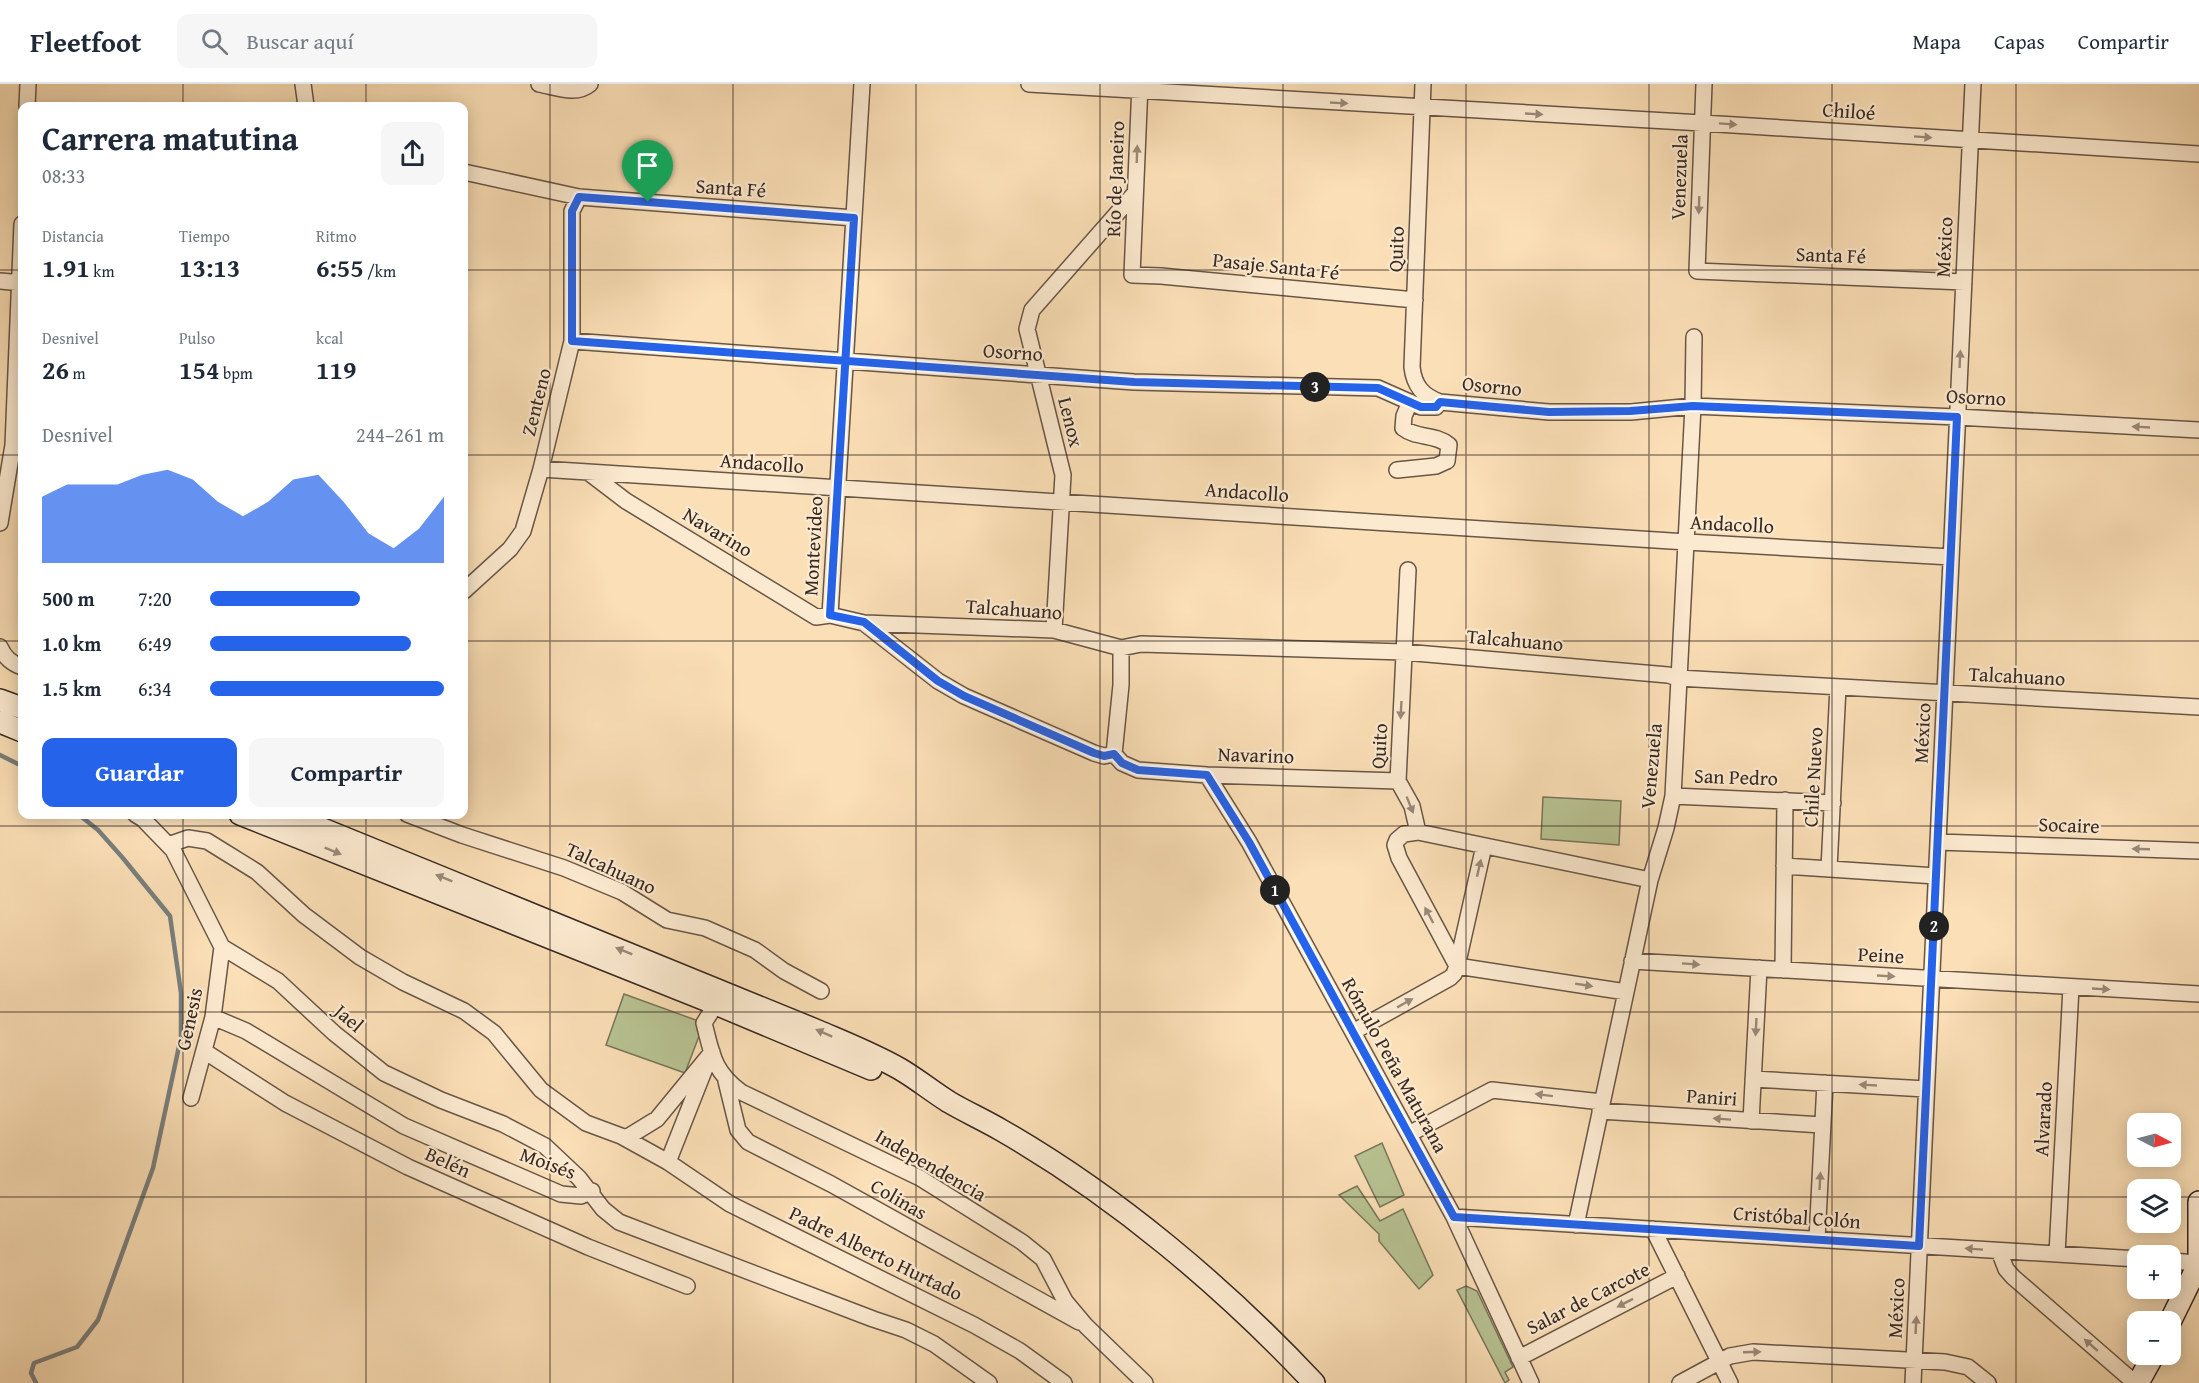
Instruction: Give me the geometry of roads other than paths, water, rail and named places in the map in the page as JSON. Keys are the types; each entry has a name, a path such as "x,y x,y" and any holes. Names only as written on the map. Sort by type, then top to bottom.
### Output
{"main road":[{"path":"0,700 18,707"},
{"path":"0,722 18,729"},
{"path":"269,819 309,826"},
{"path":"296,819 716,1004 949,1102 1002,1130 1146,1229 1239,1307 1314,1383"},
{"path":"535,924 850,1045 900,1069 949,1102"},
{"path":"2175,1311 2199,1263 2199,1202"},
{"path":"2137,1383 2148,1365"}],"street":[{"path":"27,102 28,84"},
{"path":"303,84 305,102"},
{"path":"539,84 574,91 590,84"},
{"name":"Montevideo","path":"830,615 862,84"},
{"name":"Chiloé","path":"1029,84 1140,87 1422,108 2199,154"},
{"name":"Quito","path":"1423,84 1413,375 1419,389 1425,395 1440,402"},
{"name":"Venezuela","path":"1697,271 1704,84"},
{"name":"México","path":"1913,1383 1973,84"},
{"name":"Río de Janeiro","path":"1132,275 1140,87"},
{"name":"Santa Fé","path":"468,173 579,197 854,218"},
{"name":"Lenox","path":"1054,630 1063,476 1028,329 1032,310 1135,194"},
{"name":"Zenteno","path":"468,586 510,549 523,531 541,469 572,341 572,211 579,197"},
{"name":"Santa Fé","path":"1697,271 1964,282"},
{"name":"Pasaje Santa Fé","path":"1132,275 1415,300"},
{"path":"0,281 18,283"},
{"name":"Venezuela","path":"1576,1225 1650,880 1673,796 1687,542 1694,337"},
{"name":"Osorno","path":"572,341 1134,382 1378,388 1421,407 1436,407 1440,402 1549,412 1630,411 1693,406 2199,430"},
{"path":"1397,470 1436,466 1447,460 1449,445 1440,438 1409,432 1403,428 1404,416 1410,402"},
{"path":"0,523 5,467 18,447"},
{"name":"Andacollo","path":"541,469 1951,557"},
{"name":"Navarino","path":"588,472 626,501 816,617 830,615"},
{"name":"Quito","path":"1398,781 1408,570"},
{"name":"Talcahuano","path":"830,615 864,622 1054,630 1121,648 1142,644 1404,652 1668,675 1678,678 2199,707"},
{"name":"Navarino","path":"864,622 938,681 964,696 1094,753 1104,756 1114,754 1122,763 1138,770 1207,775 1398,781"},
{"path":"0,647 14,664 18,666"},
{"path":"1114,754 1121,685 1121,648"},
{"name":"Chile Nuevo","path":"1829,869 1838,687"},
{"name":"Rómulo Peña Maturana","path":"1207,775 1249,842 1454,1217 1531,1383"},
{"path":"1398,781 1412,806 1418,832"},
{"name":"San Pedro","path":"1673,796 1833,803"},
{"name":"Chile Nuevo","path":"1783,970 1785,800"},
{"path":"143,819 168,845 195,890 222,947"},
{"name":"Talcahuano","path":"419,819 564,868 622,892 667,920 705,928 755,950 784,971 821,991"},
{"path":"1457,966 1396,850 1400,836 1418,832 1650,880"},
{"name":"Padre Alberto Hurtado","path":"168,845 188,838 207,841 257,872 304,915 360,957 464,1011 494,1033 541,1090 586,1123 621,1136 668,1162 730,1204 974,1325 1020,1351 1064,1383"},
{"name":"Socaire","path":"1938,842 2199,851"},
{"path":"1353,1032 1454,975 1484,846"},
{"path":"1784,866 1936,876"},
{"name":"Genesis","path":"191,1098 213,1017 222,947"},
{"name":"Jael","path":"222,947 278,981 334,1033 384,1073 441,1100 503,1124 544,1146 592,1191"},
{"name":"Peine","path":"1632,961 2199,994"},
{"path":"1457,966 1626,992"},
{"path":"1751,1120 1759,968"},
{"name":"Alvarado","path":"2057,1254 2072,987"},
{"path":"716,1004 704,1023 715,1064 726,1081"},
{"name":"Moisés","path":"213,1017 246,1031 404,1126 561,1194 581,1196 592,1191 603,1209 619,1222 873,1319 906,1329 934,1344 989,1383"},
{"name":"Belén","path":"204,1051 285,1103 408,1167 588,1247 687,1286"},
{"path":"621,1136 626,1138 657,1119 712,1052"},
{"path":"668,1162 712,1052"},
{"name":"Paniri","path":"1753,1079 1926,1089"},
{"name":"Independencia","path":"726,1081 741,1092 920,1178 1022,1242 1043,1259 1065,1301 1086,1326 1145,1383"},
{"name":"Colinas","path":"726,1081 738,1130 748,1142 831,1184 1086,1326"},
{"path":"1817,1239 1825,1083"},
{"name":"Paniri","path":"1409,1134 1492,1090 1601,1107 1822,1125"},
{"name":"Cristóbal Colón","path":"1454,1217 2127,1258"},
{"path":"1653,1229 1730,1383"},
{"path":"1999,1251 2006,1269 2013,1277 2137,1383"},
{"path":"2181,1262 2199,1263"},
{"name":"Salar de Carcote","path":"1519,1358 1677,1276"},
{"path":"1680,1383 1719,1362 1738,1354 1753,1352 1914,1360 1963,1365 1988,1383"}],"waterway":[{"path":"0,755 18,764"},
{"path":"36,1383 31,1373 34,1363 77,1347 98,1320 153,1168 181,1037 181,993 170,916 122,857 98,830 84,819"}]}
